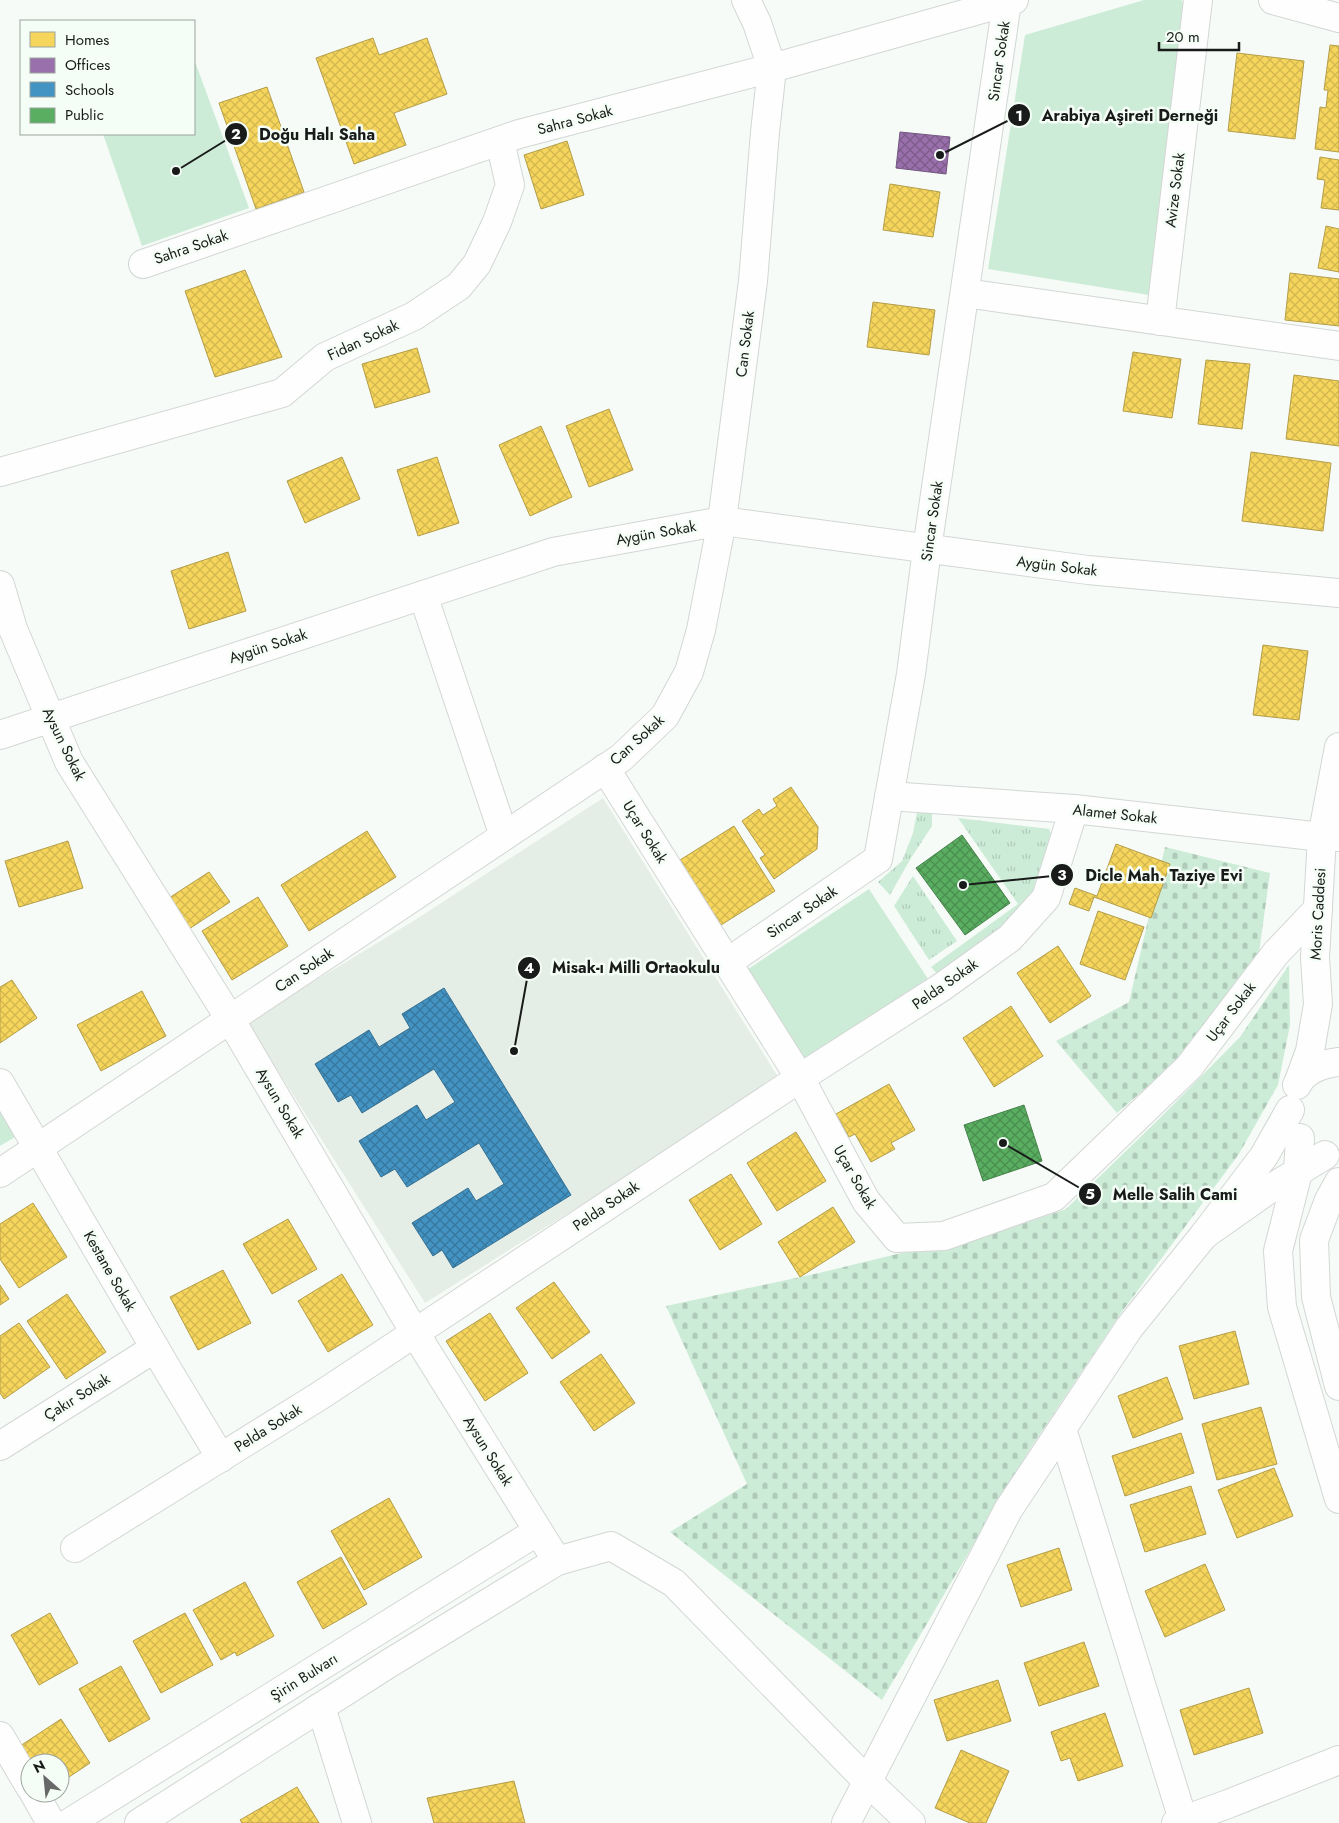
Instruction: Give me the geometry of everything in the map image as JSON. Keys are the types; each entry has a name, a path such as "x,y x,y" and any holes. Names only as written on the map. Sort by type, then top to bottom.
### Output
{"street":[{"name":"Can Sokak","path":"0,1173 621,758 665,716 689,672 701,630 722,521 753,281 772,68 757,23 746,0"},
{"name":"Avize Sokak","path":"1160,321 1198,0"},
{"path":"1273,0 1339,18"},
{"name":"Sahra Sokak","path":"143,264 528,132 772,68 1011,1"},
{"name":"Sincar Sokak","path":"728,962 878,859 911,674 927,549 1011,1"},
{"name":"Fidan Sokak","path":"0,472 282,394 325,356 414,316 459,286 477,264 497,222 510,185 500,141"},
{"path":"966,293 1339,346"},
{"name":"Aygün Sokak","path":"0,735 553,552 722,521 1088,570 1339,592"},
{"name":"Aysun Sokak","path":"0,585 14,629 69,762 230,1019 415,1333 557,1561"},
{"path":"423,595 504,836"},
{"name":"Moris Caddesi","path":"1204,1235 1264,1156 1290,1110 1292,1094 1310,1051 1318,1004 1315,958 1318,909 1330,837 1339,747"},
{"name":"Uçar Sokak","path":"605,768 800,1078 866,1201 897,1238 944,1236 1054,1197 1189,1067 1276,953 1318,909"},
{"name":"Alamet Sokak","path":"890,796 1074,809 1330,837"},
{"name":"Pelda Sokak","path":"75,1548 221,1458 415,1333 800,1078 942,987 1010,938 1046,898 1074,809"},
{"path":"1299,1081 1310,1070 1324,1063 1339,1062"},
{"name":"Kestane Sokak","path":"0,1083 221,1458"},
{"path":"1290,1110 1292,1125 1300,1138 1311,1149 1332,1156"},
{"path":"1300,1138 1298,1172 1278,1251 1282,1307 1339,1499"},
{"path":"846,1823 1008,1510 1129,1328 1204,1235 1264,1192 1298,1172 1332,1156"},
{"path":"1339,1182 1329,1200 1314,1240 1316,1297 1339,1386"},
{"name":"Çakır Sokak","path":"0,1446 155,1348"},
{"path":"1062,1429 1181,1822 1339,1760"},
{"name":"Şirin Bulvarı","path":"69,1823 538,1531"},
{"path":"139,1823 319,1708 557,1561 611,1546 674,1583 868,1782 911,1823"},
{"path":"319,1708 325,1720 357,1823"},
{"path":"0,1736 20,1770"},
{"path":"40,1803 51,1823"}],"shaded area":[{"path":"603,798 780,1080 425,1303 247,1022 415,920"}],"green space":[{"path":"1144,0 1181,0 1191,13 1149,295 988,269 1025,35"},
{"path":"195,62 249,208 142,246 103,135 195,135"},
{"path":"917,812 932,812 932,826 890,895 878,882 902,861 913,833"},
{"path":"958,818 1049,829 1055,844 1034,903 939,976 931,967 1018,904"},
{"path":"1165,847 1270,873 1259,953 1190,1050 1117,1113 1056,1041 1129,1002"},
{"path":"913,876 957,941 929,960 894,906"},
{"path":"869,889 930,982 801,1068 739,975"},
{"path":"1289,965 1290,1025 1278,1085 1239,1154 1121,1313 1028,1452 882,1700 670,1532 747,1484 666,1306 897,1254 987,1236 1066,1209 1240,1037"},
{"path":"0,1112 15,1137 0,1146"}],"building: Homes":[{"path":"373,38 379,55 427,38 447,94 394,113 406,145 354,164 316,58"},
{"path":"1330,45 1339,46 1339,152 1315,149 1320,107 1326,108 1328,90 1324,90"},
{"path":"1237,53 1304,61 1295,139 1228,131"},
{"path":"267,87 304,192 256,209 219,103"},
{"path":"567,141 584,195 541,209 524,155"},
{"path":"1320,157 1339,160 1339,210 1321,208 1325,180 1317,179"},
{"path":"890,184 940,192 933,237 883,230"},
{"path":"1326,226 1339,229 1339,272 1318,268"},
{"path":"245,270 282,357 215,377 185,291"},
{"path":"1290,273 1339,279 1339,326 1285,320"},
{"path":"873,302 935,310 929,355 867,347"},
{"path":"417,348 430,392 375,408 362,364"},
{"path":"1133,352 1181,359 1172,418 1123,411"},
{"path":"1206,360 1250,364 1242,429 1198,424"},
{"path":"1294,375 1339,381 1339,446 1286,439"},
{"path":"609,409 633,470 589,487 566,426"},
{"path":"541,426 572,497 530,516 499,445"},
{"path":"1251,452 1331,463 1323,531 1242,521"},
{"path":"342,457 360,499 305,523 287,481"},
{"path":"437,457 459,523 418,536 397,470"},
{"path":"228,552 246,611 189,629 171,571"},
{"path":"1263,645 1308,651 1299,720 1253,715"},
{"path":"791,787 818,827 817,849 774,879 760,858 765,855 742,821 759,809 763,815 777,806 773,799"},
{"path":"734,826 775,891 721,925 680,860"},
{"path":"367,831 396,877 309,931 281,885"},
{"path":"68,841 83,888 19,907 5,861"},
{"path":"1116,844 1170,864 1151,918 1094,897 1089,911 1069,904 1075,888 1097,896"},
{"path":"209,872 230,902 189,929 169,898"},
{"path":"258,897 288,946 232,980 202,931"},
{"path":"1098,911 1144,927 1125,980 1080,964"},
{"path":"1058,946 1091,996 1050,1023 1017,973"},
{"path":"12,980 37,1018 0,1043 0,987"},
{"path":"142,991 166,1036 101,1071 77,1025"},
{"path":"1011,1006 1043,1056 994,1087 963,1038"},
{"path":"889,1084 915,1130 891,1143 895,1149 871,1162 855,1134 849,1137 836,1114"},
{"path":"796,1132 826,1181 777,1211 747,1163"},
{"path":"731,1174 762,1224 720,1250 689,1200"},
{"path":"33,1203 67,1257 19,1288 0,1259 0,1224"},
{"path":"833,1207 855,1242 800,1277 778,1242"},
{"path":"288,1219 317,1269 272,1294 243,1244"},
{"path":"223,1270 251,1323 198,1350 170,1297"},
{"path":"342,1274 373,1325 328,1352 298,1301"},
{"path":"554,1282 590,1332 552,1359 516,1308"},
{"path":"0,1285 9,1299 0,1305"},
{"path":"67,1294 106,1352 66,1379 27,1321"},
{"path":"490,1313 528,1373 485,1401 446,1341"},
{"path":"19,1323 50,1367 4,1399 0,1393 0,1336"},
{"path":"1235,1331 1249,1384 1194,1399 1179,1346"},
{"path":"601,1354 635,1403 594,1431 560,1382"},
{"path":"1167,1377 1183,1419 1133,1438 1118,1396"},
{"path":"1261,1407 1277,1464 1217,1480 1202,1424"},
{"path":"1181,1433 1194,1473 1125,1496 1112,1456"},
{"path":"1274,1468 1293,1516 1237,1538 1218,1490"},
{"path":"1191,1486 1206,1534 1145,1552 1130,1505"},
{"path":"389,1498 422,1557 364,1590 331,1531"},
{"path":"1059,1548 1072,1590 1021,1607 1007,1565"},
{"path":"341,1557 367,1604 323,1629 297,1582"},
{"path":"1205,1564 1225,1610 1165,1637 1145,1591"},
{"path":"245,1582 274,1636 237,1656 235,1652 221,1660 193,1610"},
{"path":"50,1613 78,1663 39,1685 11,1635"},
{"path":"185,1613 213,1665 161,1693 133,1641"},
{"path":"1084,1642 1099,1686 1039,1706 1024,1663"},
{"path":"121,1666 150,1719 109,1742 79,1689"},
{"path":"998,1680 1011,1721 947,1741 934,1700"},
{"path":"1249,1688 1263,1733 1194,1755 1180,1710"},
{"path":"1105,1713 1123,1766 1078,1781 1070,1758 1061,1761 1051,1732"},
{"path":"61,1719 90,1763 70,1776 70,1753 21,1753 17,1748"},
{"path":"961,1750 1009,1771 986,1823 970,1823 935,1808"},
{"path":"514,1781 525,1823 434,1823 427,1798"},
{"path":"297,1787 319,1823 242,1823 240,1820"}],"building: Offices":[{"path":"900,132 950,137 946,174 896,168"}],"building: Schools":[{"path":"444,988 571,1195 453,1268 442,1250 433,1256 412,1223 468,1188 476,1201 504,1184 479,1143 407,1187 395,1169 381,1177 359,1141 417,1105 426,1120 455,1102 434,1069 362,1113 351,1095 338,1102 315,1064 369,1030 379,1047 410,1028 402,1014"}],"building: Public":[{"path":"962,835 1010,903 965,935 916,868"},
{"path":"1024,1105 1042,1161 983,1181 964,1125"}],"place":[{"name":"Arabiya Aşireti Derneği","path":"940,155"},
{"name":"Doğu Halı Saha","path":"176,171"},
{"name":"Dicle Mah. Taziye Evi","path":"963,885"},
{"name":"Misak-ı Milli Ortaokulu","path":"514,1051"},
{"name":"Melle Salih Cami","path":"1003,1143"}]}
